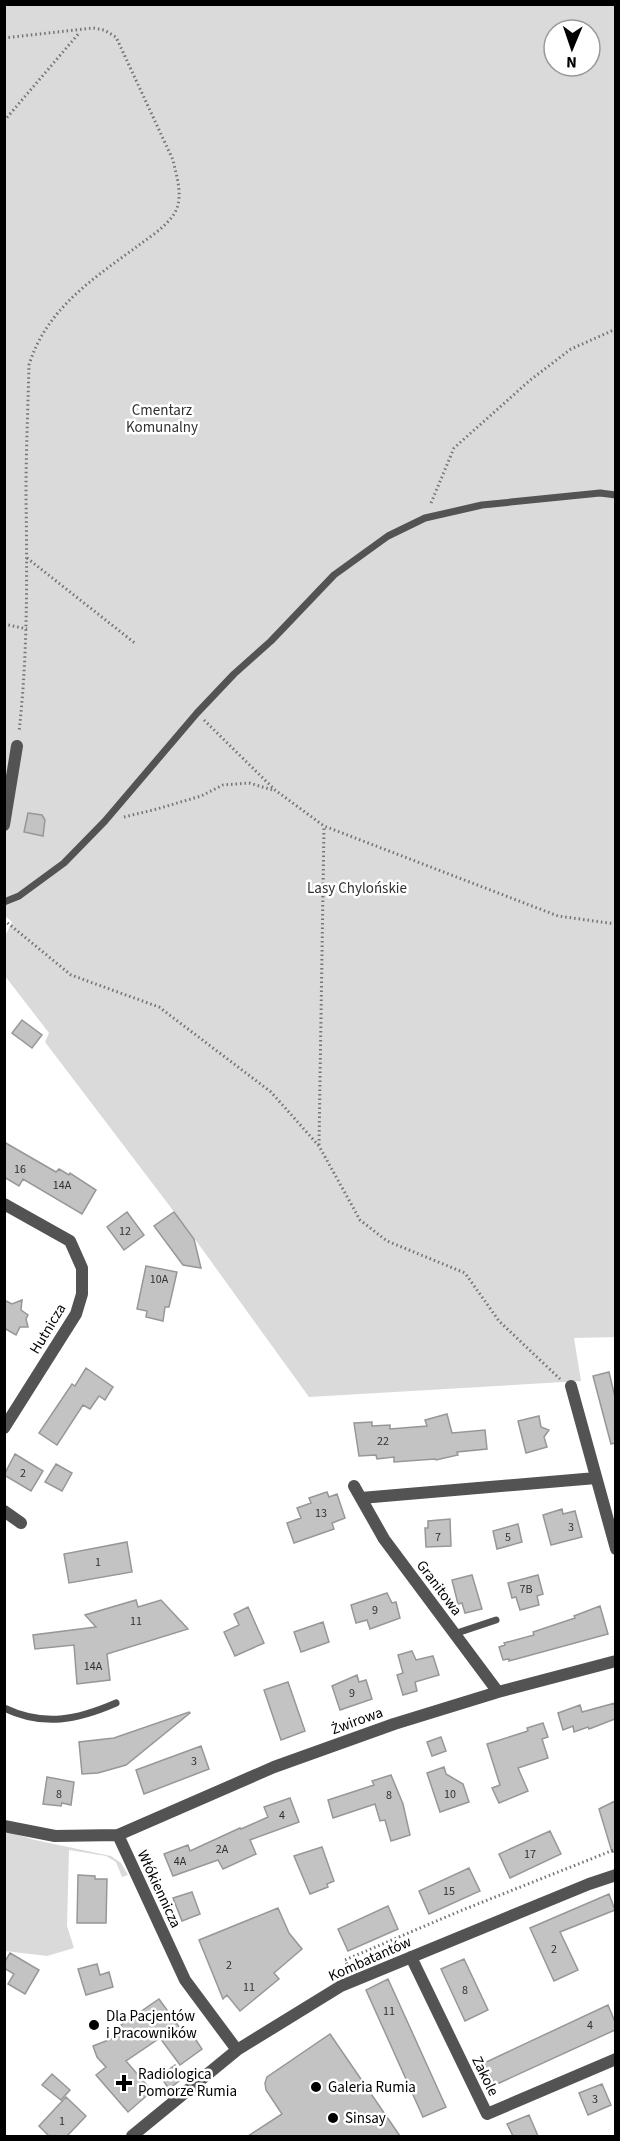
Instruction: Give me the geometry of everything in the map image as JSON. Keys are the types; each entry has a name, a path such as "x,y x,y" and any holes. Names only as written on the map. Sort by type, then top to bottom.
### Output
{"street":[{"path":"4,825 17,746"},
{"name":"Hutnicza","path":"4,1204 70,1241 82,1268 82,1294 76,1314 4,1428"},
{"path":"571,1386 615,1549"},
{"path":"361,1498 596,1478"},
{"name":"Granitowa","path":"354,1486 384,1539 498,1692"},
{"path":"4,1511 21,1523"},
{"name":"Żwirowa","path":"118,1835 274,1767 394,1724 498,1692 615,1661"},
{"path":"4,1826 55,1836 118,1835"},
{"name":"Włókiennicza","path":"118,1835 185,1980 237,2050"},
{"name":"Kombatantów","path":"132,2136 237,2050 353,1979 615,1875"},
{"name":"Zakole","path":"411,1957 487,2114 615,2059"}],"lane":[{"path":"4,902 19,896 64,863 105,821 196,713 234,674 271,641 334,576 388,536 425,518 482,505 600,493 615,495"},
{"path":"454,1634 496,1620"},
{"path":"4,1708 35,1718 63,1720 94,1713 116,1703"}],"path":[{"path":"4,38 93,28 104,30 116,37 173,160 179,195 174,214 158,231 72,296 57,313 34,350 29,365 26,492 27,629 24,687 17,746"},
{"path":"4,121 81,30"},
{"path":"425,518 454,448 529,381 571,349 615,329"},
{"path":"27,558 136,644"},
{"path":"4,624 27,629"},
{"path":"196,713 275,790 324,826 558,916 615,924"},
{"path":"105,821 201,796 223,785 249,783 275,790"},
{"path":"319,1146 324,826"},
{"path":"4,920 71,975 159,1007 272,1092 319,1146 360,1220 387,1241 465,1273 499,1321 563,1382 571,1386"},
{"path":"353,1979 345,1960 615,1849"}],"green space":[{"name":"Lasy Chylońskie","path":"4,5 615,5 616,1337 574,1338 581,1381 309,1397 197,1242 45,1042 49,1033 5,976 5,936 12,922 4,915"},
{"path":"5,1831 35,1840 111,1856 121,1863 128,1875 122,1877 116,1862 106,1856 69,1850 67,1926 74,1948 47,1956 5,1951"}],"building":[{"path":"28,813 42,815 45,820 43,836 24,832"},
{"path":"22,1020 42,1035 32,1048 12,1033"},
{"path":"4,1142 56,1172 59,1169 69,1175 70,1173 96,1190 82,1214 23,1179 19,1186 4,1177"},
{"path":"127,1212 144,1235 124,1250 107,1227"},
{"path":"174,1212 194,1239 201,1268 183,1265 154,1226"},
{"path":"146,1266 177,1272 169,1307 165,1307 163,1321 146,1317 147,1311 137,1309"},
{"path":"4,1300 12,1304 22,1300 21,1310 28,1315 26,1319 28,1327 20,1327 16,1335 4,1328"},
{"path":"86,1368 113,1387 105,1400 99,1396 90,1409 83,1405 57,1445 39,1433 72,1384 75,1386"},
{"path":"609,1372 615,1397 615,1443 611,1444 593,1376"},
{"path":"447,1414 452,1433 485,1430 487,1449 457,1452 458,1455 436,1460 394,1462 394,1457 377,1459 376,1455 359,1456 354,1423 372,1422 372,1426 390,1425 390,1429 427,1426 425,1420"},
{"path":"539,1416 541,1427 549,1430 544,1437 547,1447 526,1453 518,1421"},
{"path":"15,1454 43,1471 31,1491 4,1475"},
{"path":"56,1464 72,1473 62,1491 45,1482"},
{"path":"327,1492 329,1497 337,1494 345,1518 332,1523 334,1529 294,1543 287,1523 301,1518 297,1508 311,1503 309,1498"},
{"path":"562,1509 563,1514 575,1511 582,1537 551,1545 543,1515"},
{"path":"450,1519 451,1546 426,1547 425,1528 428,1528 428,1521"},
{"path":"518,1524 522,1542 497,1549 493,1531"},
{"path":"127,1542 132,1572 69,1583 64,1554"},
{"path":"472,1575 482,1609 465,1613 462,1603 458,1604 452,1580"},
{"path":"538,1575 543,1594 537,1596 539,1605 520,1610 516,1597 512,1598 508,1583"},
{"path":"387,1593 392,1603 396,1602 400,1618 370,1629 367,1620 356,1623 351,1605"},
{"path":"136,1600 138,1607 161,1600 188,1629 107,1654 110,1680 77,1684 74,1645 35,1649 33,1635 96,1627 85,1615"},
{"path":"600,1606 608,1634 509,1661 509,1659 503,1660 499,1647 505,1645 504,1643 534,1635 533,1632 575,1618 574,1616"},
{"path":"248,1607 264,1643 235,1656 224,1632 239,1625 234,1614"},
{"path":"323,1622 329,1642 301,1652 294,1632"},
{"path":"412,1651 416,1660 433,1656 439,1675 415,1682 417,1691 403,1695 397,1675 403,1673 398,1655"},
{"path":"357,1675 359,1682 366,1680 372,1699 340,1710 332,1686"},
{"path":"288,1682 305,1731 281,1740 264,1690"},
{"path":"615,1703 615,1719 589,1729 588,1727 574,1732 573,1726 563,1730 558,1713 580,1705 582,1712"},
{"path":"189,1712 126,1765 98,1773 82,1774 79,1742 114,1738"},
{"path":"543,1723 548,1737 542,1739 548,1758 518,1768 528,1791 499,1803 492,1788 500,1785 487,1744 528,1731 527,1728"},
{"path":"441,1737 446,1751 432,1756 427,1742"},
{"path":"201,1746 209,1769 144,1794 136,1770"},
{"path":"444,1767 446,1774 463,1784 469,1802 440,1812 427,1773"},
{"path":"391,1775 403,1804 410,1835 391,1841 385,1820 380,1821 375,1804 333,1818 328,1800 374,1785 372,1781"},
{"path":"47,1777 74,1782 71,1805 43,1804"},
{"path":"290,1798 299,1822 250,1840 256,1854 223,1869 218,1860 173,1876 164,1854 188,1845 190,1851 268,1817 264,1807"},
{"path":"615,1801 615,1852 612,1852 599,1809"},
{"path":"550,1831 561,1854 510,1878 499,1854"},
{"path":"322,1847 334,1881 327,1884 328,1887 310,1894 294,1856"},
{"path":"469,1868 480,1891 429,1914 419,1891"},
{"path":"78,1875 107,1879 106,1923 77,1923"},
{"path":"192,1892 200,1914 182,1921 173,1898"},
{"path":"609,1894 615,1910 560,1932 578,1970 554,1981 530,1928"},
{"path":"388,1906 398,1929 348,1951 338,1929"},
{"path":"278,1908 289,1933 302,1949 274,1973 279,1979 240,2011 227,1995 223,1999 199,1940"},
{"path":"10,1953 39,1970 25,1994 8,1984 14,1974 4,1968 4,1963"},
{"path":"464,1959 488,2010 465,2021 441,1969"},
{"path":"97,1964 100,1975 109,1972 113,1987 86,1995 78,1969"},
{"path":"388,1979 446,2107 423,2117 366,1990"},
{"path":"159,1999 185,2035 190,2031 202,2049 180,2065 160,2038 126,2061 152,2091 128,2112 96,2075 106,2067 97,2057 93,2046 124,2034 121,2025"},
{"path":"608,2005 615,2022 615,2030 495,2085 484,2063"},
{"name":"Galeria Rumia","path":"330,2034 400,2136 248,2136 282,2114 266,2090 267,2077"},
{"path":"175,2065 184,2077 169,2089 160,2076"},
{"path":"52,2074 70,2090 61,2100 42,2085"},
{"path":"602,2084 611,2105 588,2115 579,2093"},
{"path":"66,2097 86,2116 67,2136 49,2136 39,2126"},
{"path":"529,2115 538,2136 513,2136 507,2124"}],"place":[{"name":"Dla Pacjentów i Pracowników","path":"94,2025"},
{"name":"Radiologica Pomorze Rumia","path":"124,2083"},
{"name":"Galeria Rumia","path":"316,2087"},
{"name":"Sinsay","path":"333,2118"}],"park label":[{"name":"Cmentarz Komunalny","path":"162,418"}]}
